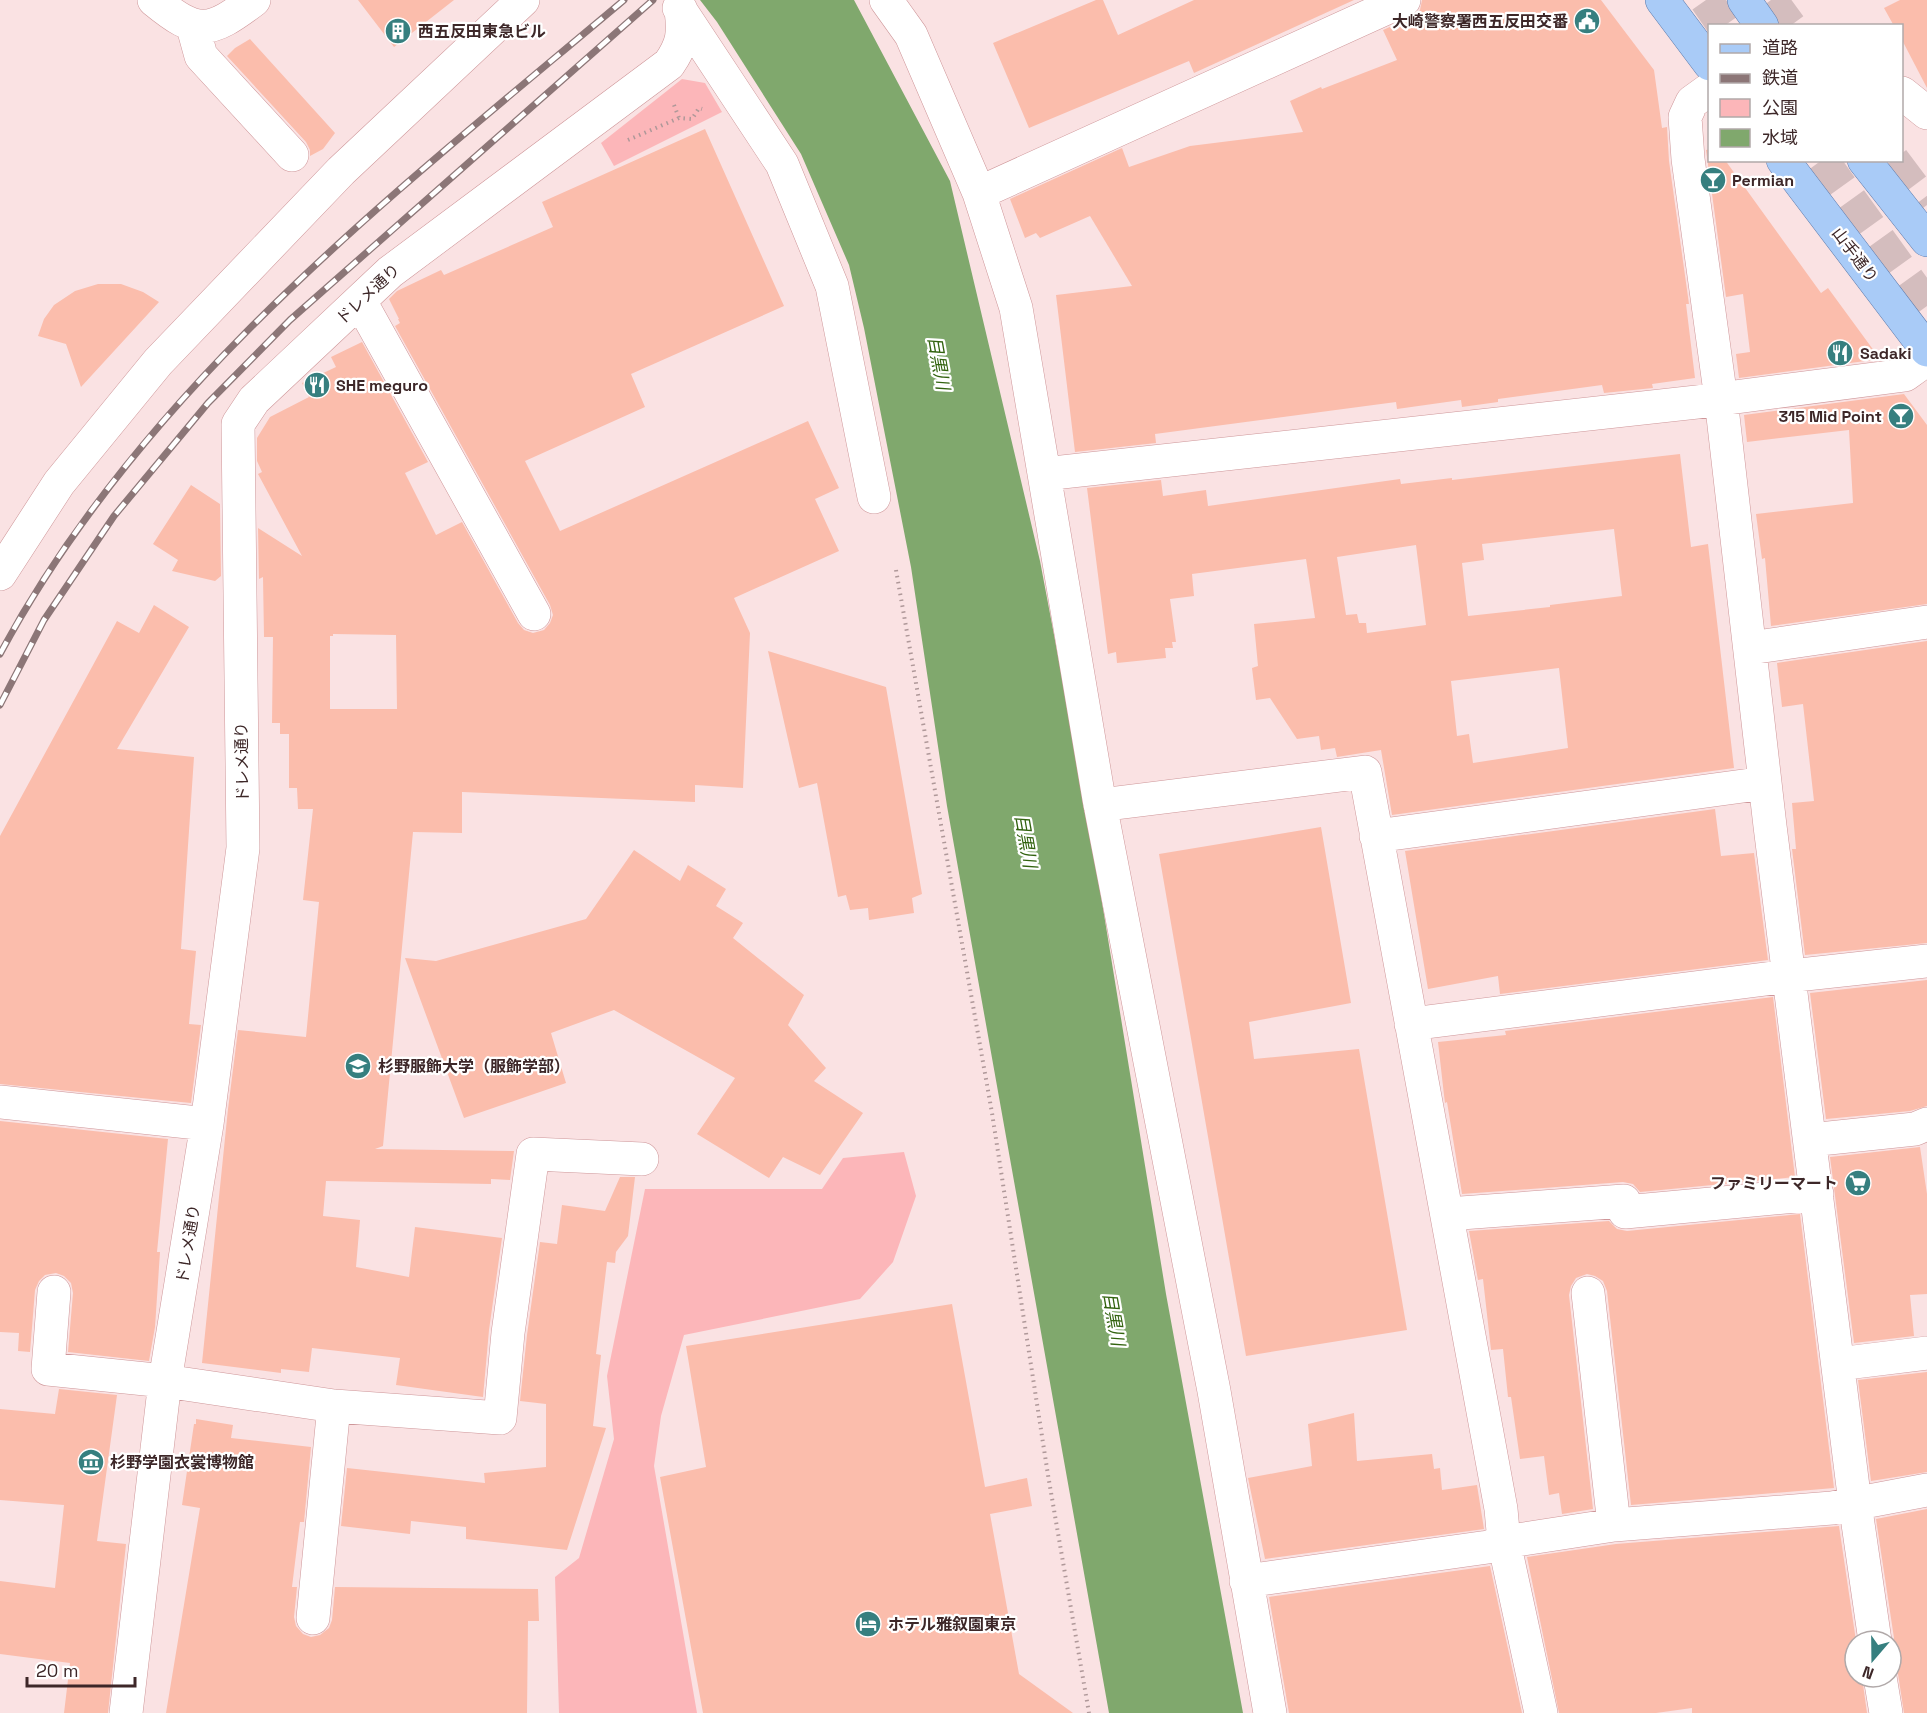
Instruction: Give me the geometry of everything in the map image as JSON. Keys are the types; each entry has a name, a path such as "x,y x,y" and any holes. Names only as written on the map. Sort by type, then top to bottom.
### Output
{"main road":[{"path":"1662,0 1708,61"},
{"path":"1744,0 1761,24"},
{"name":"山手通り","path":"1785,162 1927,350"},
{"path":"1866,162 1927,240"}],"street":[{"path":"154,0 172,15 193,27 213,26 254,0"},
{"path":"0,574 59,483 158,362 341,171 523,0"},
{"path":"886,0 911,35 979,193 1016,308 1100,805 1214,1391 1270,1713"},
{"path":"979,193 1404,0"},
{"path":"677,5 782,164 832,286 874,497"},
{"name":"ドレメ通り","path":"126,1713 165,1381 207,1124 243,848 238,424 254,400 390,272 669,64 679,50 683,30 677,5"},
{"path":"193,27 201,56 292,155"},
{"path":"1708,90 1692,102 1685,117 1688,159 1721,399 1765,783 1855,1503 1873,1629"},
{"path":"360,301 534,614"},
{"path":"1044,474 1721,399 1905,375 1927,359"},
{"path":"1750,648 1927,622"},
{"path":"1100,805 1365,772 1501,1509 1504,1542 1541,1713"},
{"path":"1376,836 1765,783"},
{"path":"1411,1024 1789,976 1927,961"},
{"path":"0,1102 207,1124"},
{"path":"1810,1140 1915,1129 1927,1125"},
{"path":"54,1292 48,1369 165,1381 334,1406 500,1419 508,1333 533,1154 642,1160"},
{"path":"1447,1214 1624,1201 1625,1212 1816,1194"},
{"path":"1588,1293 1614,1525"},
{"path":"1838,1364 1927,1353"},
{"path":"313,1618 334,1406"},
{"path":"1246,1581 1488,1547 1504,1542 1614,1525 1803,1511 1927,1490"},
{"path":"1883,1689 1886,1713"}],"path":[{"path":"624,142 679,118 692,119 699,108 707,112"},
{"path":"896,570 992,1113 1048,1475 1089,1713"}],"green space":[{"path":"682,79 705,83 722,112 614,166 601,143"},
{"path":"904,1152 916,1196 893,1262 860,1299 684,1335 661,1416 654,1466 697,1713 559,1713 555,1577 579,1558 614,1439 607,1376 645,1189 822,1189 843,1158"}],"water":[{"name":"目黒川","path":"700,0 854,0 950,181 1040,561 1085,798 1166,1294 1243,1713 1109,1713 947,806 911,567 864,328 849,265 801,154 717,22"}],"building":[{"name":"西五反田東急ビル","path":"358,0 454,0 394,47"},
{"path":"1096,0 1103,0 1118,35 1194,0 1354,0 1194,73 1189,61 1029,128 993,43"},
{"path":"1422,0 1601,0 1654,70 1662,128 1667,127 1669,161 1689,304 1686,304 1695,378 1652,384 1653,388 1604,393 1602,385 1498,399 1498,402 1462,407 1461,400 1397,409 1396,402 1155,434 1156,443 1075,452 1056,295 1132,286 1090,216 1040,238 1036,233 1025,238 1010,199 1122,148 1129,167 1190,146 1303,132 1290,101 1321,87 1322,89 1397,60 1383,30 1412,17 1420,10"},
{"path":"1900,0 1927,0 1927,88 1903,42 1903,24 1893,24 1884,8"},
{"path":"250,39 335,133 323,149 310,156 306,142 227,56"},
{"path":"705,129 784,306 631,374 645,407 525,461 560,531 808,421 839,488 815,499 839,551 734,598 750,633 743,788 695,785 695,802 462,792 462,833 413,832 383,1146 375,1149 514,1151 510,1180 491,1179 491,1184 326,1181 323,1216 360,1220 356,1267 409,1277 415,1227 502,1238 489,1330 483,1397 396,1385 400,1358 312,1348 309,1372 281,1369 281,1373 202,1363 238,1030 306,1037 319,902 303,900 313,809 298,809 297,788 289,788 289,734 280,734 280,723 272,723 273,637 264,637 263,577 259,579 258,528 302,556 258,474 262,472 257,461 257,438 270,417 309,397 302,383 336,367 331,357 362,342 428,462 405,473 436,535 462,522 518,623 524,630 533,633 544,630 553,615 550,605 395,326 400,323 389,299 397,291 441,270 444,275 553,227 542,202","holes":["333,634 396,635 397,709 330,709 330,636"]},
{"path":"1706,150 1708,150 1708,162 1726,162 1821,293 1828,288 1880,359 1739,378 1736,354 1750,352 1743,294 1726,297"},
{"path":"98,284 121,284 143,292 159,302 81,387 66,344 38,336 44,319 54,305 75,291"},
{"path":"1904,394 1927,425 1927,604 1771,626 1765,558 1762,559 1756,514 1853,503 1849,430 1747,442 1744,415"},
{"path":"1680,454 1691,547 1708,544 1734,768 1392,815 1381,750 1337,757 1335,748 1321,750 1319,736 1297,739 1270,698 1256,700 1252,668 1258,666 1254,624 1315,618 1306,559 1192,574 1194,596 1170,599 1176,642 1172,642 1173,648 1165,648 1166,658 1117,663 1116,652 1108,654 1087,488 1161,480 1163,496 1206,490 1208,506 1400,479 1401,484 1452,478 1452,480","holes":["1614,529 1622,596 1468,616 1462,563 1484,560 1482,544","1416,545 1426,625 1367,633 1366,623 1359,623 1357,614 1346,615 1337,557","1559,668 1568,748 1473,763 1469,734 1457,736 1451,681"]},
{"path":"191,485 220,504 221,576 215,581 172,571 178,560 153,544"},
{"path":"154,605 189,627 117,749 194,757 181,949 196,951 189,1024 201,1025 191,1103 0,1084 0,836 117,621 139,633"},
{"path":"1927,641 1927,943 1805,955 1792,849 1796,849 1792,803 1814,801 1803,704 1782,707 1777,663"},
{"path":"768,651 886,687 922,894 912,898 914,913 869,920 868,908 850,910 846,895 838,897 817,783 799,788"},
{"path":"1715,809 1721,856 1754,853 1768,960 1500,994 1498,976 1428,989 1405,851"},
{"path":"1321,827 1351,1003 1249,1022 1254,1059 1359,1049 1407,1330 1246,1356 1159,854"},
{"path":"634,850 680,881 688,865 726,889 716,906 743,923 733,938 804,995 788,1025 826,1068 814,1081 863,1113 820,1175 783,1157 769,1178 697,1134 735,1078 614,1010 551,1033 566,1083 464,1118 405,958 436,961 586,919"},
{"path":"1927,980 1927,1106 1910,1111 1826,1119 1810,993"},
{"path":"1773,997 1795,1177 1640,1192 1633,1184 1623,1182 1462,1194 1447,1102 1445,1103 1438,1042 1506,1035 1505,1031"},
{"path":"0,1121 168,1139 157,1252 160,1252 155,1327 149,1361 68,1352 73,1293 71,1283 64,1276 56,1273 45,1275 35,1290 30,1352 18,1351 19,1333 0,1332"},
{"path":"1920,1147 1927,1194 1927,1294 1910,1295 1914,1336 1854,1343 1830,1157"},
{"path":"620,1177 635,1177 628,1236 616,1252 615,1263 607,1262 596,1354 601,1355 593,1426 606,1428 567,1550 466,1539 466,1527 411,1521 410,1534 341,1526 347,1468 485,1483 484,1473 546,1467 546,1404 520,1401 540,1242 557,1244 562,1205 605,1211"},
{"path":"1800,1214 1834,1488 1631,1505 1607,1291 1603,1281 1587,1274 1576,1278 1569,1295 1593,1509 1562,1514 1559,1493 1549,1495 1544,1456 1520,1459 1511,1397 1508,1397 1503,1349 1491,1350 1483,1279 1478,1280 1469,1231 1609,1221 1617,1229 1627,1231"},
{"path":"952,1304 985,1487 1027,1478 1032,1506 990,1514 1019,1674 1073,1713 703,1713 660,1477 706,1467 686,1346"},
{"path":"1927,1372 1927,1472 1871,1481 1858,1380"},
{"path":"59,1389 117,1395 97,1541 126,1544 108,1713 64,1713 70,1663 0,1654 0,1581 55,1588 64,1505 0,1500 0,1409 55,1414"},
{"path":"1354,1413 1357,1461 1432,1454 1434,1469 1440,1468 1442,1490 1477,1485 1484,1529 1265,1559 1248,1478 1312,1466 1308,1424"},
{"path":"196,1419 233,1425 231,1438 311,1447 304,1522 300,1522 292,1587 297,1587 294,1617 296,1626 303,1634 311,1637 320,1635 329,1628 332,1620 335,1587 538,1589 539,1621 528,1621 527,1713 166,1713 200,1508 182,1505"},
{"path":"1927,1509 1927,1713 1904,1713 1900,1689 1903,1689 1903,1629 1893,1629 1876,1519"},
{"path":"1839,1526 1854,1629 1843,1629 1843,1689 1864,1689 1867,1713 1692,1713 1692,1708 1656,1713 1559,1713 1527,1557 1616,1544"},
{"path":"1490,1566 1522,1713 1289,1713 1269,1597"}],"tunnel":[{"path":"1706,0 1723,24"},
{"path":"1771,0 1789,24"},
{"path":"1823,162 1927,306"},
{"path":"1895,162 1927,205"}],"railway":[{"path":"0,654 59,557 126,465 200,380 280,298 364,221 624,0"},
{"path":"0,705 44,620 114,516 208,403 290,320 653,0"}],"place":[{"name":"大崎警察署西五反田交番","path":"1587,21"},
{"name":"西五反田東急ビル","path":"398,31"},
{"name":"Permian","path":"1713,180"},
{"name":"Sadaki","path":"1840,353"},
{"name":"SHE meguro","path":"317,385"},
{"name":"315 Mid Point","path":"1901,416"},
{"name":"杉野服飾大学（服飾学部）","path":"358,1066"},
{"name":"ファミリーマート","path":"1858,1183"},
{"name":"杉野学園衣裳博物館","path":"91,1462"},
{"name":"ホテル雅叙園東京","path":"868,1624"}]}
